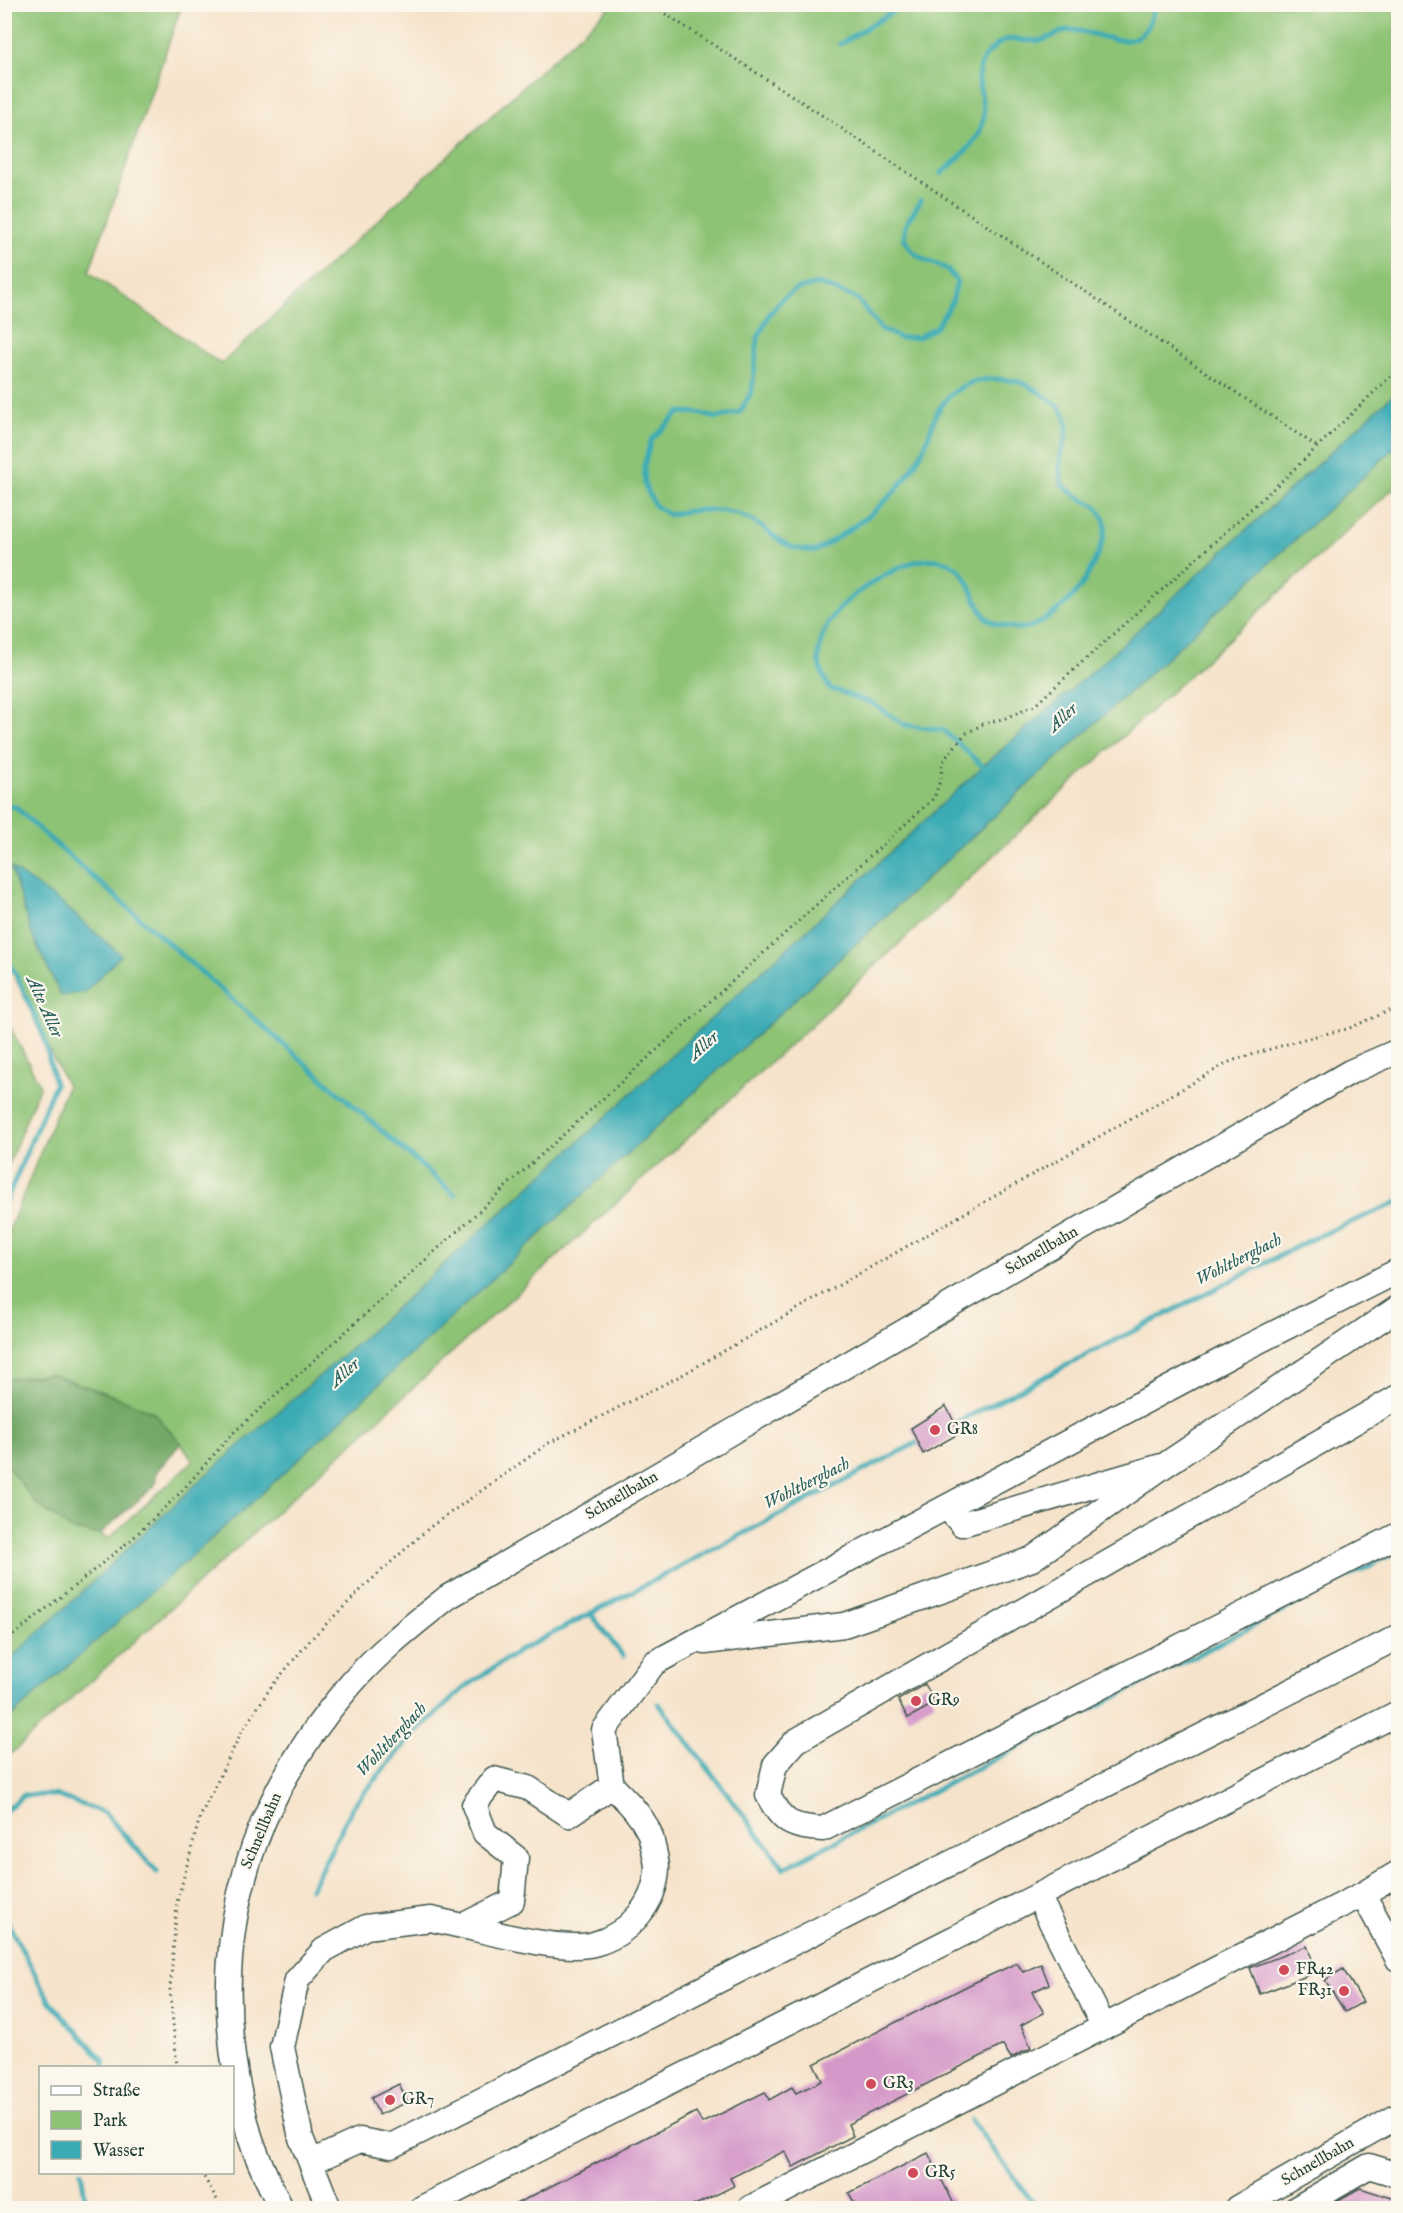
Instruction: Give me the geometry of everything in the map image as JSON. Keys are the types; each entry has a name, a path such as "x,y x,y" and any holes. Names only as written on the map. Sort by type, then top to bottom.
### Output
{"street":[{"name":"Schnellbahn","path":"234,2066 229,2009 229,1959 239,1889 253,1846 274,1799 309,1738 351,1683 398,1637 448,1597 1340,1077 1398,1051"},
{"path":"329,2208 301,2138 282,2047 297,1980 324,1950 366,1927 431,1918 524,1940 568,1945 593,1945 617,1935 636,1921 652,1894 657,1868 651,1834 637,1810 612,1786 604,1730 654,1663 1239,1351 1398,1271"},
{"path":"690,1644 844,1625 1032,1559 1165,1465 1398,1308"},
{"path":"1398,1397 796,1741 776,1765 768,1795 778,1816 803,1828 823,1829 1398,1534"},
{"path":"947,1507 962,1524 1165,1465"},
{"path":"311,2162 360,2140 391,2146 1398,1637"},
{"path":"422,2208 1398,1713"},
{"path":"524,1940 512,1902 516,1858 485,1833 474,1805 494,1779 528,1788 569,1815 612,1786"},
{"path":"750,2208 1363,1894 1398,1873"},
{"path":"1363,1894 1398,1959"},
{"path":"1038,1896 1104,2027"},
{"path":"462,1926 512,1902"},
{"name":"Schnellbahn","path":"234,2072 250,2136 281,2208"},
{"name":"Schnellbahn","path":"1237,2208 1398,2116"},
{"path":"1297,2208 1370,2166 1398,2175"}],"path":[{"path":"650,4 808,106 1316,446"},
{"path":"4,1643 132,1539 180,1493 232,1434 934,798 941,778 942,762 965,734 983,724 1006,718 1034,706 1287,476 1398,369"},
{"path":"177,2066 170,1990 177,1902 200,1817 242,1733 271,1687 312,1638 430,1527 549,1443 682,1375 1231,1061 1307,1038 1347,1029 1398,1007"},
{"path":"202,2174 222,2208"}],"green space":[{"path":"5,5 182,5 89,272 221,364 612,5 1398,5 1398,484 791,1044 5,1759 5,1463 36,1503 72,1530 100,1534 108,1539 193,1461 181,1443 153,1412 51,1374 5,1379 5,1240 67,1086 5,957"},
{"path":"5,1017 40,1085 5,1173"},
{"path":"51,1374 153,1412 181,1443 157,1471 155,1485 100,1534 72,1530 36,1503 5,1463 5,1379"}],"water":[{"name":"Aller","path":"1398,390 1398,445 600,1179 257,1498 5,1722 5,1664 207,1474 356,1344 570,1150 983,766 1105,660"},
{"path":"11,868 60,902 121,955 85,992 61,996 32,935"}],"building":[{"name":"GR8","path":"946,1406 960,1433 923,1454 911,1428"},
{"name":"GR9","path":"925,1684 935,1703 908,1718 898,1700"},
{"name":"FR42","path":"1307,1946 1317,1972 1260,1994 1250,1968"},
{"name":"GR3","path":"1017,1963 1023,1972 1041,1964 1049,1984 1032,1992 1044,2013 1021,2025 1031,2048 1011,2058 1003,2045 848,2124 853,2136 793,2167 785,2151 730,2178 734,2186 689,2208 508,2208 696,2112 702,2123 765,2092 769,2100 792,2087 796,2093 822,2081 814,2064"},
{"name":"FR31","path":"1343,1969 1363,2002 1345,2012 1325,1980"},
{"name":"GR7","path":"399,2084 408,2102 379,2115 371,2098"},
{"name":"GR5","path":"928,2153 956,2208 857,2208 849,2193"},
{"path":"1360,2188 1398,2200 1398,2208 1324,2208"}],"waterway":[{"path":"840,44 905,4"},
{"path":"941,174 965,152 979,133 984,115 979,69 983,60 997,45 1009,39 1042,40 1068,30 1113,39 1133,39 1141,35 1148,26 1153,4"},
{"path":"921,200 906,224 904,238 913,252 947,269 957,282 952,302 936,327 919,337 900,338 881,329 856,298 818,284 797,289 783,298 770,313 758,338 752,391 740,412 716,418 699,413 680,412 651,440 644,466 645,486 655,506 669,515 701,510 733,513 753,521 787,545 816,551 868,516 895,491 919,457 938,411 945,401 962,387 971,382 1004,379 1035,389 1050,399 1064,413 1067,426 1060,462 1062,484 1078,497 1096,506 1105,522 1103,538 1092,567 1074,594 1054,613 1031,627 1006,626 992,622 985,617 969,584 954,566 944,561 923,560 891,572 852,597 830,621 820,644 820,666 829,688 872,703 905,725 943,730 987,770"},
{"path":"4,805 16,807 455,1195"},
{"name":"Alte Aller","path":"4,955 17,977 44,1037 55,1084 4,1206"},
{"name":"Wohltbergbach","path":"949,1426 1312,1239 1398,1202"},
{"name":"Wohltbergbach","path":"311,1889 353,1806 411,1737 464,1688 517,1652 922,1440"},
{"path":"659,1704 784,1868 1398,1551"},
{"path":"590,1613 623,1656"},
{"name":"Wohltbergbach","path":"4,1812 24,1795 55,1795 105,1813 157,1872"},
{"path":"4,1916 50,2002 105,2062 104,2066"},
{"path":"971,2120 1037,2208"},
{"path":"81,2174 87,2208"}],"place":[{"name":"GR8","path":"935,1430"},
{"name":"GR9","path":"916,1701"},
{"name":"FR42","path":"1284,1970"},
{"name":"FR31","path":"1344,1991"},
{"name":"GR3","path":"871,2084"},
{"name":"GR7","path":"390,2100"},
{"name":"GR5","path":"913,2173"}]}
